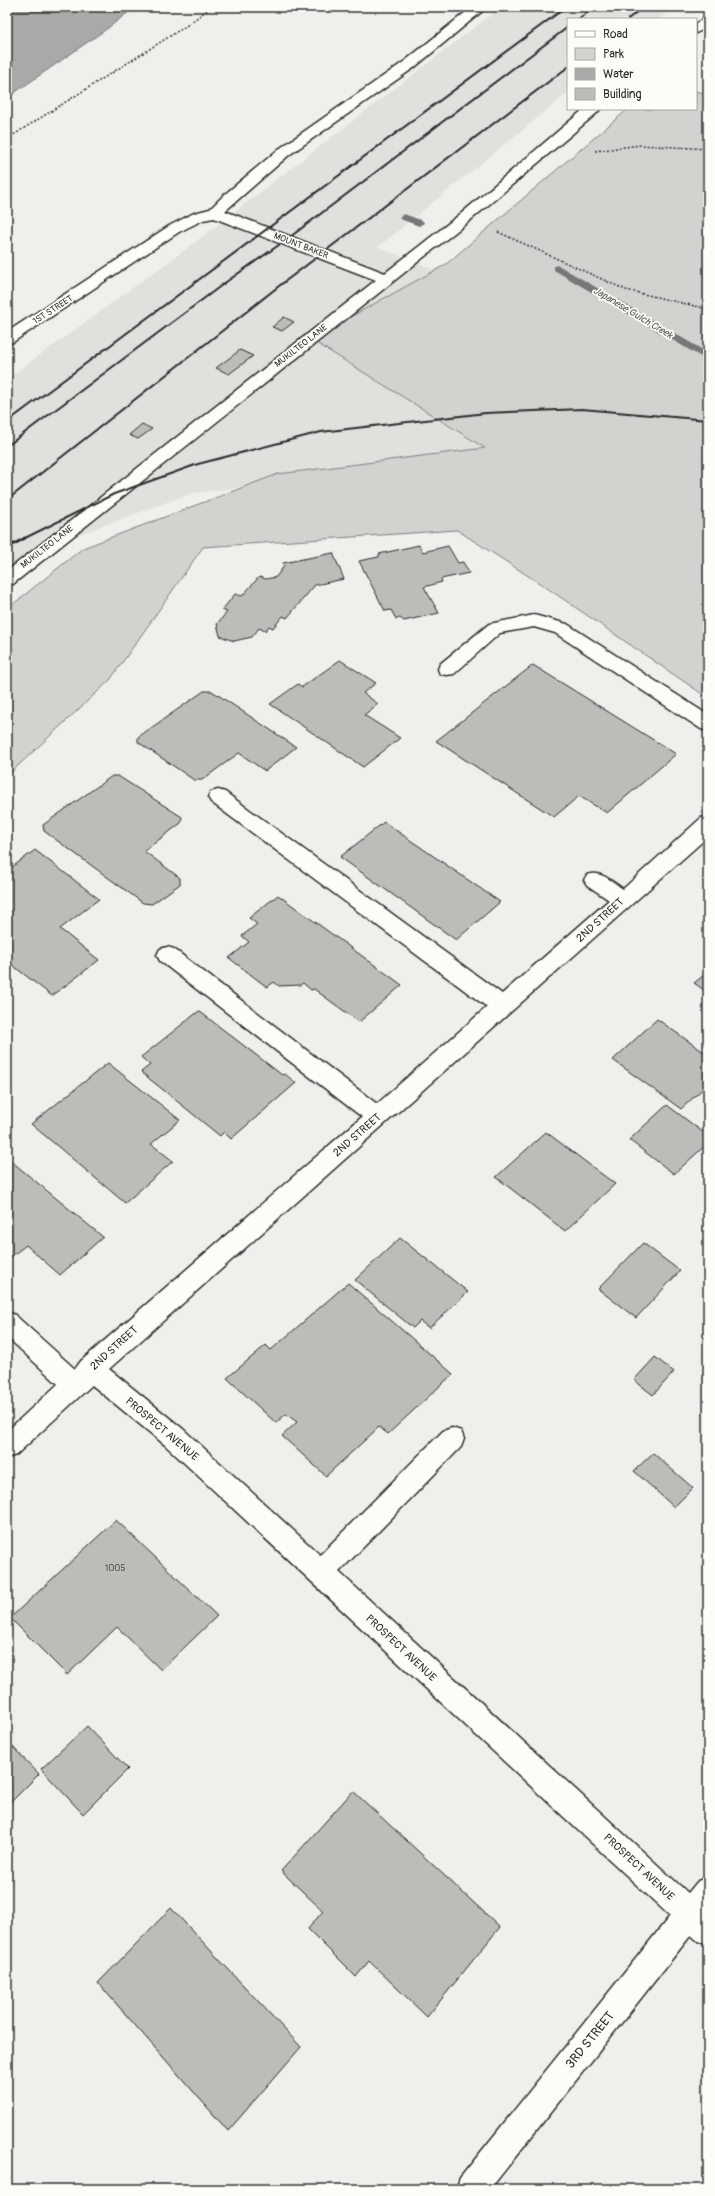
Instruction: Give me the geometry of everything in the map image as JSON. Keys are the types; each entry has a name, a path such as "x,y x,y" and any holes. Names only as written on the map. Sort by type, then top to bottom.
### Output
{"street":[{"path":"215,213 229,198 284,152 410,64 480,7"},
{"path":"697,28 708,21"},
{"name":"MUKILTEO LANE","path":"7,580 468,215 592,110"},
{"name":"MOUNT BAKER","path":"215,213 387,279"},
{"name":"1ST STREET","path":"7,339 98,281 174,229 199,216 215,213"},
{"path":"447,669 494,628 534,621 561,628 708,724"},
{"path":"218,797 503,1007"},
{"name":"2ND STREET","path":"7,1447 83,1377 696,836 708,823"},
{"path":"594,880 623,899"},
{"path":"167,955 378,1117"},
{"name":"PROSPECT AVENUE","path":"7,1322 83,1377 174,1437 699,1922"},
{"path":"320,1573 452,1439"},
{"name":"3RD STREET","path":"471,2189 699,1922 708,1891"}],"path":[{"path":"7,139 186,26 211,7"},
{"path":"534,159 640,145 708,149"},
{"path":"468,215 515,242 626,290 708,309"}],"shaded area":[{"path":"501,7 674,7 660,18 567,18 567,94 378,247 538,311 513,456 192,493 31,552 7,570 7,379 189,247"}],"green space":[{"path":"697,91 708,94 708,698 547,588 457,530 203,547 110,680 7,776 7,609 83,548 278,474 485,448 310,339 445,265 627,110 697,110"}],"water":[{"path":"7,7 135,7 108,28 7,98"}],"building":[{"path":"284,317 294,322 282,331 272,327"},
{"path":"240,350 253,356 229,374 216,368"},
{"path":"142,424 152,429 138,439 129,435"},
{"path":"419,545 423,552 448,546 458,563 463,562 469,573 441,579 442,582 424,587 439,613 404,621 400,618 396,619 391,610 385,611 359,561 379,557 379,554"},
{"path":"333,553 344,579 315,585 287,618 283,616 273,628 269,626 265,631 259,628 252,637 234,641 220,636 217,624 227,612 222,610 235,594 242,596 259,577 266,579 276,577 284,566 283,563"},
{"path":"340,660 376,683 363,693 378,704 364,715 400,738 363,767 270,704 298,684 302,687"},
{"path":"533,665 676,754 607,813 579,796 554,817 436,741"},
{"path":"204,691 212,691 296,747 265,771 239,753 202,780 194,780 138,742 138,737"},
{"path":"112,776 118,776 182,817 181,823 144,851 180,878 180,884 152,904 143,903 44,831 43,825"},
{"path":"384,822 500,902 456,940 340,857"},
{"path":"35,850 99,899 60,929 99,960 52,996 7,961 7,871"},
{"path":"278,895 402,985 359,1022 314,989 311,990 303,983 300,985 279,986 274,982 267,987 229,958 249,942 242,936 257,924 249,918"},
{"path":"708,972 708,993 694,983"},
{"path":"199,1011 282,1075 285,1074 296,1083 231,1139 224,1132 220,1136 141,1072 150,1065 141,1057"},
{"path":"657,1019 708,1055 708,1084 681,1109 613,1060"},
{"path":"108,1063 180,1120 151,1144 173,1161 125,1203 31,1124"},
{"path":"667,1105 708,1136 708,1143 674,1174 629,1140"},
{"path":"546,1132 615,1184 565,1231 496,1177"},
{"path":"11,1161 103,1237 60,1275 26,1245 7,1260 7,1164"},
{"path":"400,1238 468,1292 429,1328 420,1321 413,1328 355,1280"},
{"path":"643,1243 680,1271 636,1318 598,1289"},
{"path":"348,1283 453,1374 388,1434 379,1427 326,1476 282,1436 297,1422 286,1414 276,1423 227,1378 266,1345 271,1350"},
{"path":"655,1357 674,1372 653,1395 634,1380"},
{"path":"653,1453 693,1488 674,1507 634,1471"},
{"path":"116,1520 217,1616 161,1670 117,1627 67,1675 10,1618"},
{"path":"87,1726 128,1769 83,1814 41,1769"},
{"path":"7,1741 39,1774 7,1806"},
{"path":"353,1791 500,1927 427,2017 369,1961 356,1977 308,1929 323,1911 281,1871"},
{"path":"171,1908 301,2047 228,2131 98,1983"}],"waterway":[{"name":"Japanese Gulch Creek","path":"404,217 419,223"},
{"name":"Japanese Gulch Creek","path":"558,268 708,358"}],"railway":[{"path":"7,422 566,7"},
{"path":"580,18 594,7"},
{"path":"629,18 643,7"},
{"path":"7,446 226,282 286,240 567,28"},
{"path":"7,500 279,286 567,68"},
{"path":"25,538 114,494 198,464 321,432 486,413 582,409 708,420"},
{"path":"7,548 25,538"}]}
